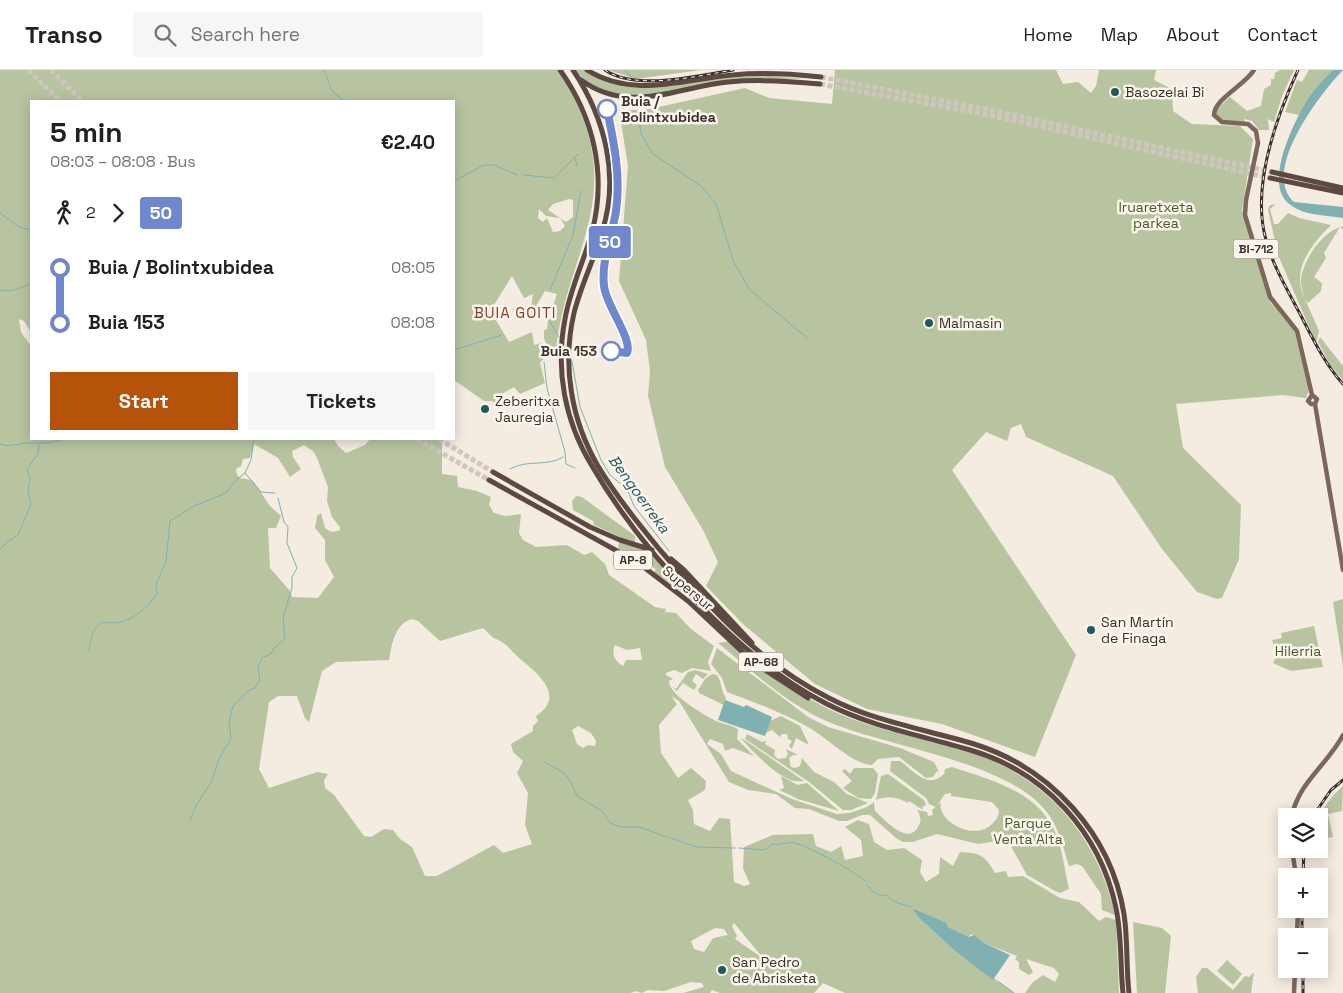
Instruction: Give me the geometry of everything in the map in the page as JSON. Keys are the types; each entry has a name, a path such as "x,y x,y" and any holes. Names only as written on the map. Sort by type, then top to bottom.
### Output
{"highway":[{"name":"AP-68","path":"560,70 574,92 586,119 595,147 599,171 594,223 568,304 562,344 564,393 580,446 605,487 645,541 684,587 729,633 758,659 791,684 826,704 864,720 996,759 1029,777 1062,804 1092,844 1110,884 1120,932 1123,993"},
{"name":"AP-68","path":"571,70 587,94 602,128 610,175 605,222 576,304 570,340 569,375 578,421 598,465 638,523 704,600 762,654 794,678 838,702 883,720 966,742 998,753 1027,768 1059,793 1094,836 1116,882 1125,922 1129,993"},
{"path":"571,70 592,87 621,98 643,99 729,82 769,80 820,84"},
{"path":"587,70 610,82 639,86 750,74 821,77"},
{"path":"1274,172 1343,188"},
{"path":"1272,179 1343,194"},
{"name":"Supersur","path":"494,472 571,518 620,540 658,552 684,570 762,654"},
{"name":"Supersur","path":"489,480 637,562 680,593 745,655 782,682 824,706 864,720"}],"main road":[{"name":"BI-712","path":"1254,70 1248,79 1218,103 1214,110 1214,115 1222,122 1248,124 1258,135 1245,215 1270,297 1297,331 1312,395 1308,401 1311,404 1315,404 1343,570"},
{"path":"1294,808 1307,783 1343,735"},
{"path":"1294,993 1295,978"}],"green space":[{"name":"Parque Venta Alta","path":"0,70 557,70 570,89 580,110 593,156 594,185 591,212 560,321 556,351 549,352 540,363 545,383 520,394 514,387 502,394 506,403 499,406 492,401 484,401 455,381 455,100 30,100 30,330 24,321 19,319 21,332 30,345 30,440 335,440 346,453 365,445 369,440 442,440 442,474 457,476 458,487 477,491 491,497 489,505 494,513 505,516 521,514 519,533 523,540 536,547 567,545 584,555 592,552 605,564 609,575 655,607 666,609 665,612 676,613 691,629 714,646 708,662 711,671 692,668 682,673 674,670 666,673 666,675 673,679 669,681 674,692 688,704 716,721 738,729 737,739 754,756 733,748 725,751 723,744 710,739 707,744 721,754 731,771 792,799 837,814 850,813 867,807 874,802 875,811 884,820 897,830 909,834 915,831 920,823 917,810 927,812 928,816 933,815 932,810 936,807 929,804 926,798 890,771 891,761 900,761 927,780 938,778 944,774 945,769 952,767 983,777 1014,790 1027,798 1049,821 1059,843 1069,889 1060,893 1027,875 1009,843 1004,840 978,844 937,834 913,842 903,842 870,815 862,815 847,821 839,821 809,809 795,808 776,794 748,790 729,782 679,701 671,696 677,704 659,725 661,753 678,778 691,768 706,781 705,790 688,800 693,810 694,824 710,831 719,818 730,819 734,882 744,886 750,884 743,868 744,847 773,835 813,834 816,846 831,852 841,846 845,860 863,856 861,840 845,827 858,820 869,824 874,842 887,850 904,848 922,860 920,872 926,882 939,874 940,857 953,866 960,852 977,854 988,862 995,873 1006,871 1008,877 1023,876 1060,898 1079,902 1099,921 1106,917 1116,920 1119,993 1025,993 1032,983 1043,975 1055,982 1059,974 1054,968 1026,959 1033,972 1029,975 1019,969 1019,962 1015,959 1017,956 984,943 971,934 969,937 948,927 947,923 912,908 918,917 954,950 1015,993 845,993 823,983 814,993 720,993 712,990 710,993 683,993 704,987 702,983 691,982 664,991 648,990 642,993 635,991 631,993 0,993","holes":["569,199 573,200 573,217 566,222 548,210 553,204","539,209 546,216 560,218 565,226 560,231 553,232 547,218 543,222 538,218","512,276 524,298 533,294 530,316 545,291 557,294 552,309 556,311 554,317 548,320 547,329 544,330 544,338 549,351 545,354 541,343 534,345 532,332 509,342 496,320 488,320 483,316 492,308","254,444 278,458 290,477 301,469 293,457 292,451 304,445 313,451 317,458 328,487 327,501 332,517 340,527 340,530 329,531 325,528 321,513 317,516 315,528 325,540 325,560 334,577 318,598 292,597 290,591 270,568 268,528 276,528 281,516 270,506 253,481 238,476 236,469 241,466 243,459 250,458","412,619 418,621 440,641 483,628 508,646 533,670 546,685 549,693 549,701 545,708 536,716 538,721 533,726 533,731 511,744 513,752 523,761 517,773 528,793 525,825 532,844 503,853 494,845 437,876 425,876 412,847 400,839 393,830 384,829 371,837 364,836 334,795 325,788 324,780 328,774 317,772 269,788 259,769 269,702 278,696 297,696 305,718 309,722 322,671 336,662 389,660 395,636 401,625","615,645 627,650 640,648 642,660 626,660 623,666 616,660 614,655","578,726 591,733 596,741 595,746 588,745 583,748 577,744 572,730","951,793 951,796 992,802 999,810 998,816 985,829 976,831 958,827 944,816 941,802 937,806 945,794","734,923 764,959 735,939 737,936 732,926","715,928 724,929 728,935 713,938 704,952 694,949 691,941"]},
{"path":"574,70 585,70 610,82 637,88 759,75 805,79 745,79 644,97 612,94 585,81"},
{"path":"608,70 701,70 636,79"},
{"name":"Iruaretxeta parkea","path":"835,70 1056,70 1063,84 1078,82 1091,93 1096,86 1099,70 1156,70 1154,80 1172,89 1173,111 1192,124 1240,126 1253,139 1242,210 1270,302 1283,314 1294,329 1309,390 1306,398 1283,395 1176,404 1183,448 1241,505 1239,559 1222,598 1217,599 1197,592 1162,549 1113,476 1026,437 1021,424 1011,428 1007,441 986,432 952,470 1076,655 1035,757 942,724 867,709 815,684 744,625 706,586 718,562 703,530 665,467 648,396 650,371 646,340 619,281 628,166 619,110 645,110 745,88 769,98 832,104"},
{"path":"1280,70 1294,70 1282,96 1274,122 1268,119 1269,130 1259,130 1252,121 1244,119 1245,123 1218,120 1215,110 1230,97 1247,111 1261,106 1264,89 1271,85 1271,79 1274,79 1275,73"},
{"path":"1309,70 1333,70 1317,87 1299,115 1285,112 1297,80 1302,82"},
{"path":"1276,204 1270,209 1274,224 1278,224 1288,213 1299,218 1331,225 1317,240 1305,258 1300,277 1304,297 1301,280 1306,262 1322,239 1340,227 1324,253 1326,258 1314,277 1322,283 1321,291 1308,303 1305,299 1319,331 1316,343 1278,255 1268,209 1270,205"},
{"path":"1320,337 1343,366 1343,380 1330,365 1318,342"},
{"path":"576,496 582,497 635,536 635,543 647,549 687,596 654,572 656,569 618,548 620,537 594,525 593,521 573,510 572,501"},
{"path":"1343,599 1343,666 1333,602"},
{"name":"Hilerria","path":"1314,626 1323,667 1291,671 1273,663 1277,654 1272,640 1282,638 1281,633"},
{"path":"732,641 789,686 835,712 868,725 983,757 1031,783 1069,819 1085,840 1108,888 1115,915 1102,910 1101,894 1082,866 1077,864 1069,866 1054,824 1046,811 1028,794 975,767 853,731 814,715 771,687 718,643"},
{"path":"717,648 808,717 828,727 900,748 934,762 939,772 937,771 933,777 926,778 899,757 878,759 872,765 856,760 797,721 727,692 722,678 711,664"},
{"path":"696,670 708,674 703,679 696,674 692,681 697,685 694,690 683,683 677,691 671,686 676,689 688,672"},
{"path":"712,674 717,675 720,681 726,698 724,705 699,693 698,690 705,679"},
{"path":"781,716 800,726 809,745 796,738 792,749 789,746 792,741 788,739 787,734 782,734 780,737 772,730 766,733 770,721"},
{"path":"747,734 762,742 766,741 765,744 775,750 774,755 778,759 786,758 788,754 786,749 798,755 793,755 789,758 791,767 800,766 802,758 814,772 834,782 847,794 868,803 851,810 843,810 809,782 745,739"},
{"path":"740,738 804,781 796,781 778,773"},
{"path":"854,768 873,768 878,774 875,793 871,799 858,798 843,788 852,781 842,771 845,769 850,774"},
{"path":"888,774 924,800 926,805 922,807 923,810 909,801 908,803 896,798 888,797 876,800 881,776"},
{"path":"781,776 798,785 807,783 839,811 798,799 779,790 784,788"},
{"path":"1343,786 1342,811 1328,814 1328,808 1324,808"},
{"path":"1328,814 1333,837 1328,838"},
{"path":"1133,922 1162,928 1171,936 1165,993 1137,993"},
{"path":"1227,960 1242,974 1233,985 1217,971"},
{"path":"1202,968 1207,968 1233,990 1245,976 1249,977 1254,972 1251,993 1198,993 1196,977"}],"water":[{"path":"1333,70 1343,70 1308,114 1288,153 1284,172 1285,188 1294,202 1343,207 1343,218 1314,214 1294,207 1288,203 1281,193 1279,181 1284,151 1302,109 1311,95"},
{"path":"725,700 744,707 746,705 772,717 765,736 718,720"},
{"path":"912,908 947,923 948,927 969,937 974,935 984,943 1010,955 993,980 954,950 918,917"}],"waterway":[{"path":"324,70 332,91 343,100"},
{"path":"625,70 633,80"},
{"path":"639,120 641,134 653,154 702,187 716,204 733,260 749,289 807,338"},
{"path":"524,175 554,178 578,154"},
{"name":"Bengoerreka","path":"575,157 577,166"},
{"path":"455,180 484,165 494,165 517,175"},
{"name":"Bengoerreka","path":"550,290 573,235 581,191"},
{"path":"0,213 19,227 30,230"},
{"path":"0,291 14,290 30,284"},
{"name":"Bengoerreka","path":"549,320 559,337"},
{"path":"455,350 502,335"},
{"name":"Bengoerreka","path":"572,361 580,407 601,460 610,475 627,489 634,506 669,551"},
{"path":"544,362 547,388 565,452 566,464 575,468"},
{"path":"0,444 7,446 60,440"},
{"path":"89,650 93,631 98,625 102,622 119,622 133,617 140,613 157,594 156,585 166,561 170,521 194,506 226,493 234,482 245,473 251,460 254,440"},
{"path":"0,550 7,542 18,535 31,504 28,491 30,478 27,469 38,454 39,445"},
{"path":"510,469 523,464 551,462 563,457"},
{"path":"245,473 261,492 275,493"},
{"path":"190,820 197,804 211,782 219,759 231,739 229,722 233,706 248,691 255,688 260,681 258,667 262,658 271,654 274,648 285,638 283,618 292,588 292,577 297,568 287,543 288,527 284,522 278,498"},
{"path":"544,762 565,774 577,796 602,811 610,823 621,827 640,827 669,838"},
{"path":"671,838 696,847 735,848"},
{"path":"739,848 765,850 772,844 795,843 832,860 865,881"},
{"path":"867,885 877,894 886,895 895,902 911,907"},
{"path":"999,982 1014,993"}],"tunnel":[{"path":"28,70 59,100"},
{"path":"51,70 81,100"},
{"path":"821,77 991,110 1272,172"},
{"path":"820,84 989,115 1270,178"},
{"path":"419,440 489,480"},
{"path":"441,440 493,472"}],"railway":[{"path":"605,70 633,80 649,81 685,78 733,70"},
{"path":"1298,70 1274,131 1268,153 1264,176 1262,219 1272,259 1319,350 1343,384"},
{"path":"1319,808 1331,790 1343,780"},
{"path":"1303,868 1304,858"},
{"path":"1302,918 1302,928"},
{"path":"1303,978 1303,993"}],"bus line":[{"name":"50","path":"607,109 618,175 616,210 606,259 604,287 608,303 626,336 629,346 627,353 617,350 611,351"}],"place":[{"name":"Basozelai Bi","path":"1115,92"},
{"name":"Buia / Bolintxubidea","path":"607,109"},
{"name":"Malmasin","path":"929,323"},
{"name":"Buia 153","path":"611,351"},
{"name":"Zeberitxa Jauregia","path":"485,409"},
{"name":"San Martín de Finaga","path":"1091,630"},
{"name":"San Pedro de Abrisketa","path":"722,970"}],"district":[{"name":"BUIA GOITI","path":"515,313"}]}
